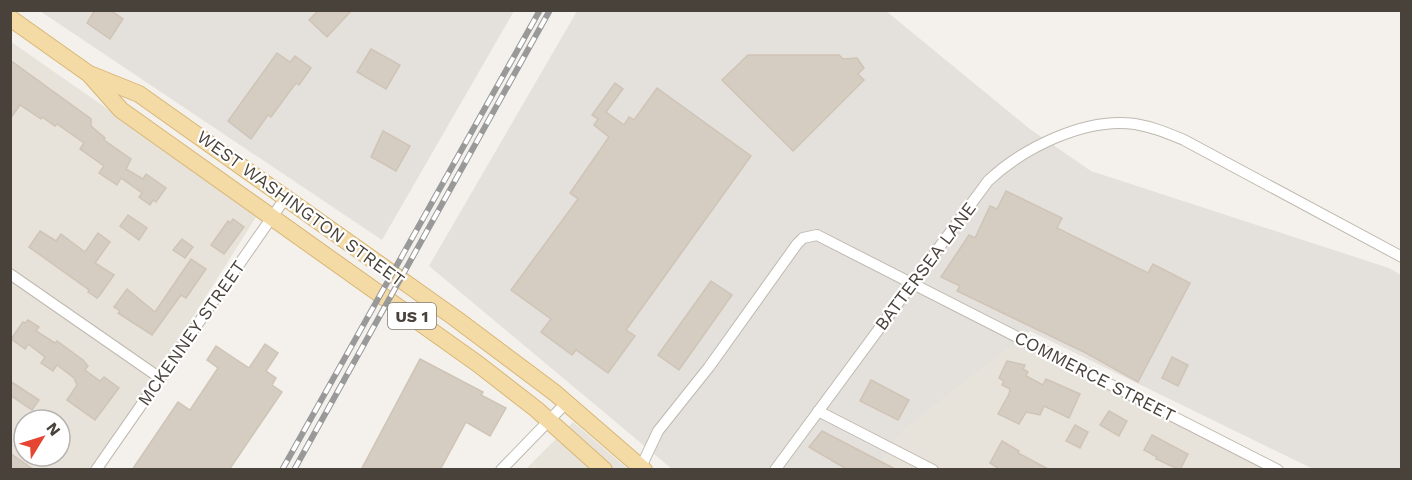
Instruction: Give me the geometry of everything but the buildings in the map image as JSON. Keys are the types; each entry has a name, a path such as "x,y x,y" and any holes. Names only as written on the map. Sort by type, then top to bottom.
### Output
{"main road":[{"name":"WEST WASHINGTON STREET","path":"16,16 89,74 121,110 478,364 549,420"},
{"name":"WEST WASHINGTON STREET","path":"89,74 139,94 286,197 455,318 566,403 642,468"},
{"name":"US 1","path":"549,420 604,470"}],"street":[{"name":"BATTERSEA LANE","path":"775,470 988,181 1002,169 1038,146 1068,133 1121,123 1156,128 1184,140 1401,257"},
{"name":"MCKENNEY STREET","path":"96,470 286,197"},
{"name":"COMMERCE STREET","path":"642,468 658,431 676,411 803,238 811,235 824,237 911,284 1278,470"},
{"path":"10,274 160,378"},
{"path":"501,470 566,403"},
{"path":"818,411 933,470"}],"shaded area":[{"path":"40,11 514,11 382,240"},
{"path":"577,11 886,11 1030,129 1091,171 1389,268 1401,275 1401,469 1313,469 1030,331 901,431 877,469 672,469 429,266"},
{"path":"10,41 258,214 97,469 11,469"},
{"path":"911,284 1278,470 752,470"},
{"path":"573,422 628,469 525,470"}],"railway":[{"path":"282,470 540,10"},
{"path":"294,470 550,10"}]}
